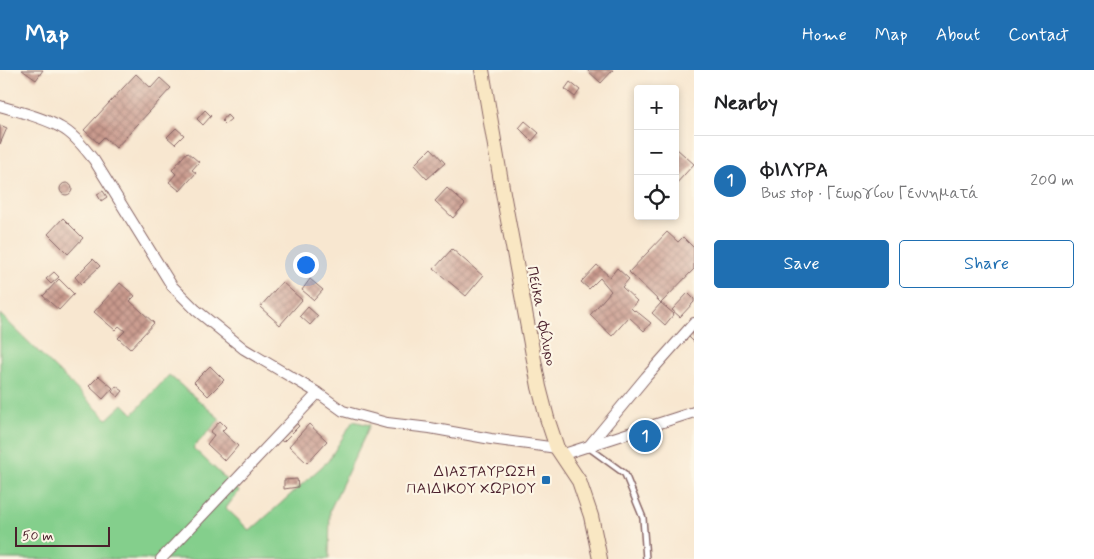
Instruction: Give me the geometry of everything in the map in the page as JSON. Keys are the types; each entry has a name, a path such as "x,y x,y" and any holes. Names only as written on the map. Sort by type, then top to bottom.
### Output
{"main road":[{"name":"Πεύκα - Φίλυρο","path":"482,70 539,386 547,418 559,452 579,481 590,516 600,559"}],"street":[{"path":"0,106 49,122 70,134 81,144 98,167 172,286 182,298 244,349 318,393 343,411 387,423 430,428 559,452 588,447 694,412"},
{"path":"588,447 646,376 694,323"},
{"path":"161,559 318,393"}],"lane":[{"path":"588,447 625,474 643,518 646,559"}],"green space":[{"path":"0,314 107,419 123,404 133,414 169,375 220,419 193,448 239,491 226,508 250,531 328,461 353,421 370,425 330,510 329,559 0,559"}],"building":[{"path":"22,70 43,70 36,80"},
{"path":"587,70 613,70 601,83"},
{"path":"136,74 151,88 160,78 171,88 116,148 104,137 98,143 84,130"},
{"path":"570,82 580,90 575,97 565,89"},
{"path":"205,110 211,116 203,125 197,119"},
{"path":"227,115 231,119 225,124 222,121"},
{"path":"525,121 539,133 532,141 519,128"},
{"path":"0,125 7,128 0,144"},
{"path":"176,128 184,135 175,144 167,137"},
{"path":"431,148 445,163 427,179 414,165"},
{"path":"679,151 694,164 679,181"},
{"path":"187,152 199,162 192,170 196,173 180,191 169,182 176,174 172,170"},
{"path":"66,183 72,189 66,195 60,189"},
{"path":"447,188 465,204 453,218 435,201"},
{"path":"103,191 107,197 101,201 97,194"},
{"path":"63,218 83,238 68,254 48,234"},
{"path":"667,232 678,242 683,237 694,248 694,269 661,303 629,272"},
{"path":"452,249 483,276 466,296 434,269"},
{"path":"93,259 100,266 81,284 75,277"},
{"path":"597,265 610,277 617,268 629,279 622,287 637,301 631,308 651,323 644,331 629,317 612,336 590,315 611,291 600,278 589,289 581,282"},
{"path":"54,272 59,277 51,284 46,279"},
{"path":"59,279 74,294 59,310 43,296"},
{"path":"310,279 323,290 314,300 302,290"},
{"path":"282,282 302,300 280,325 260,307"},
{"path":"120,283 135,296 130,301 154,323 130,349 118,338 125,331 119,326 115,330 94,312"},
{"path":"688,293 694,299 694,302 680,317 672,310"},
{"path":"661,303 674,314 665,325 652,313"},
{"path":"308,307 318,316 310,325 300,316"},
{"path":"694,330 694,342 688,336"},
{"path":"210,366 224,380 208,396 194,382"},
{"path":"99,376 113,388 103,399 89,386"},
{"path":"116,386 123,391 118,397 112,392"},
{"path":"220,421 226,427 222,431 238,446 225,461 207,444 214,435 210,432"},
{"path":"294,421 299,426 283,442 278,438"},
{"path":"309,424 327,441 307,463 289,446"},
{"path":"297,479 298,487 284,489 284,480"}],"place":[{"name":"ΦΙΛΥΡΑ","path":"645,436"},
{"name":"ΔΙΑΣΤΑΥΡΩΣΗ ΠΑΙΔΙΚΟΥ ΧΩΡΙΟΥ","path":"546,480"}]}
